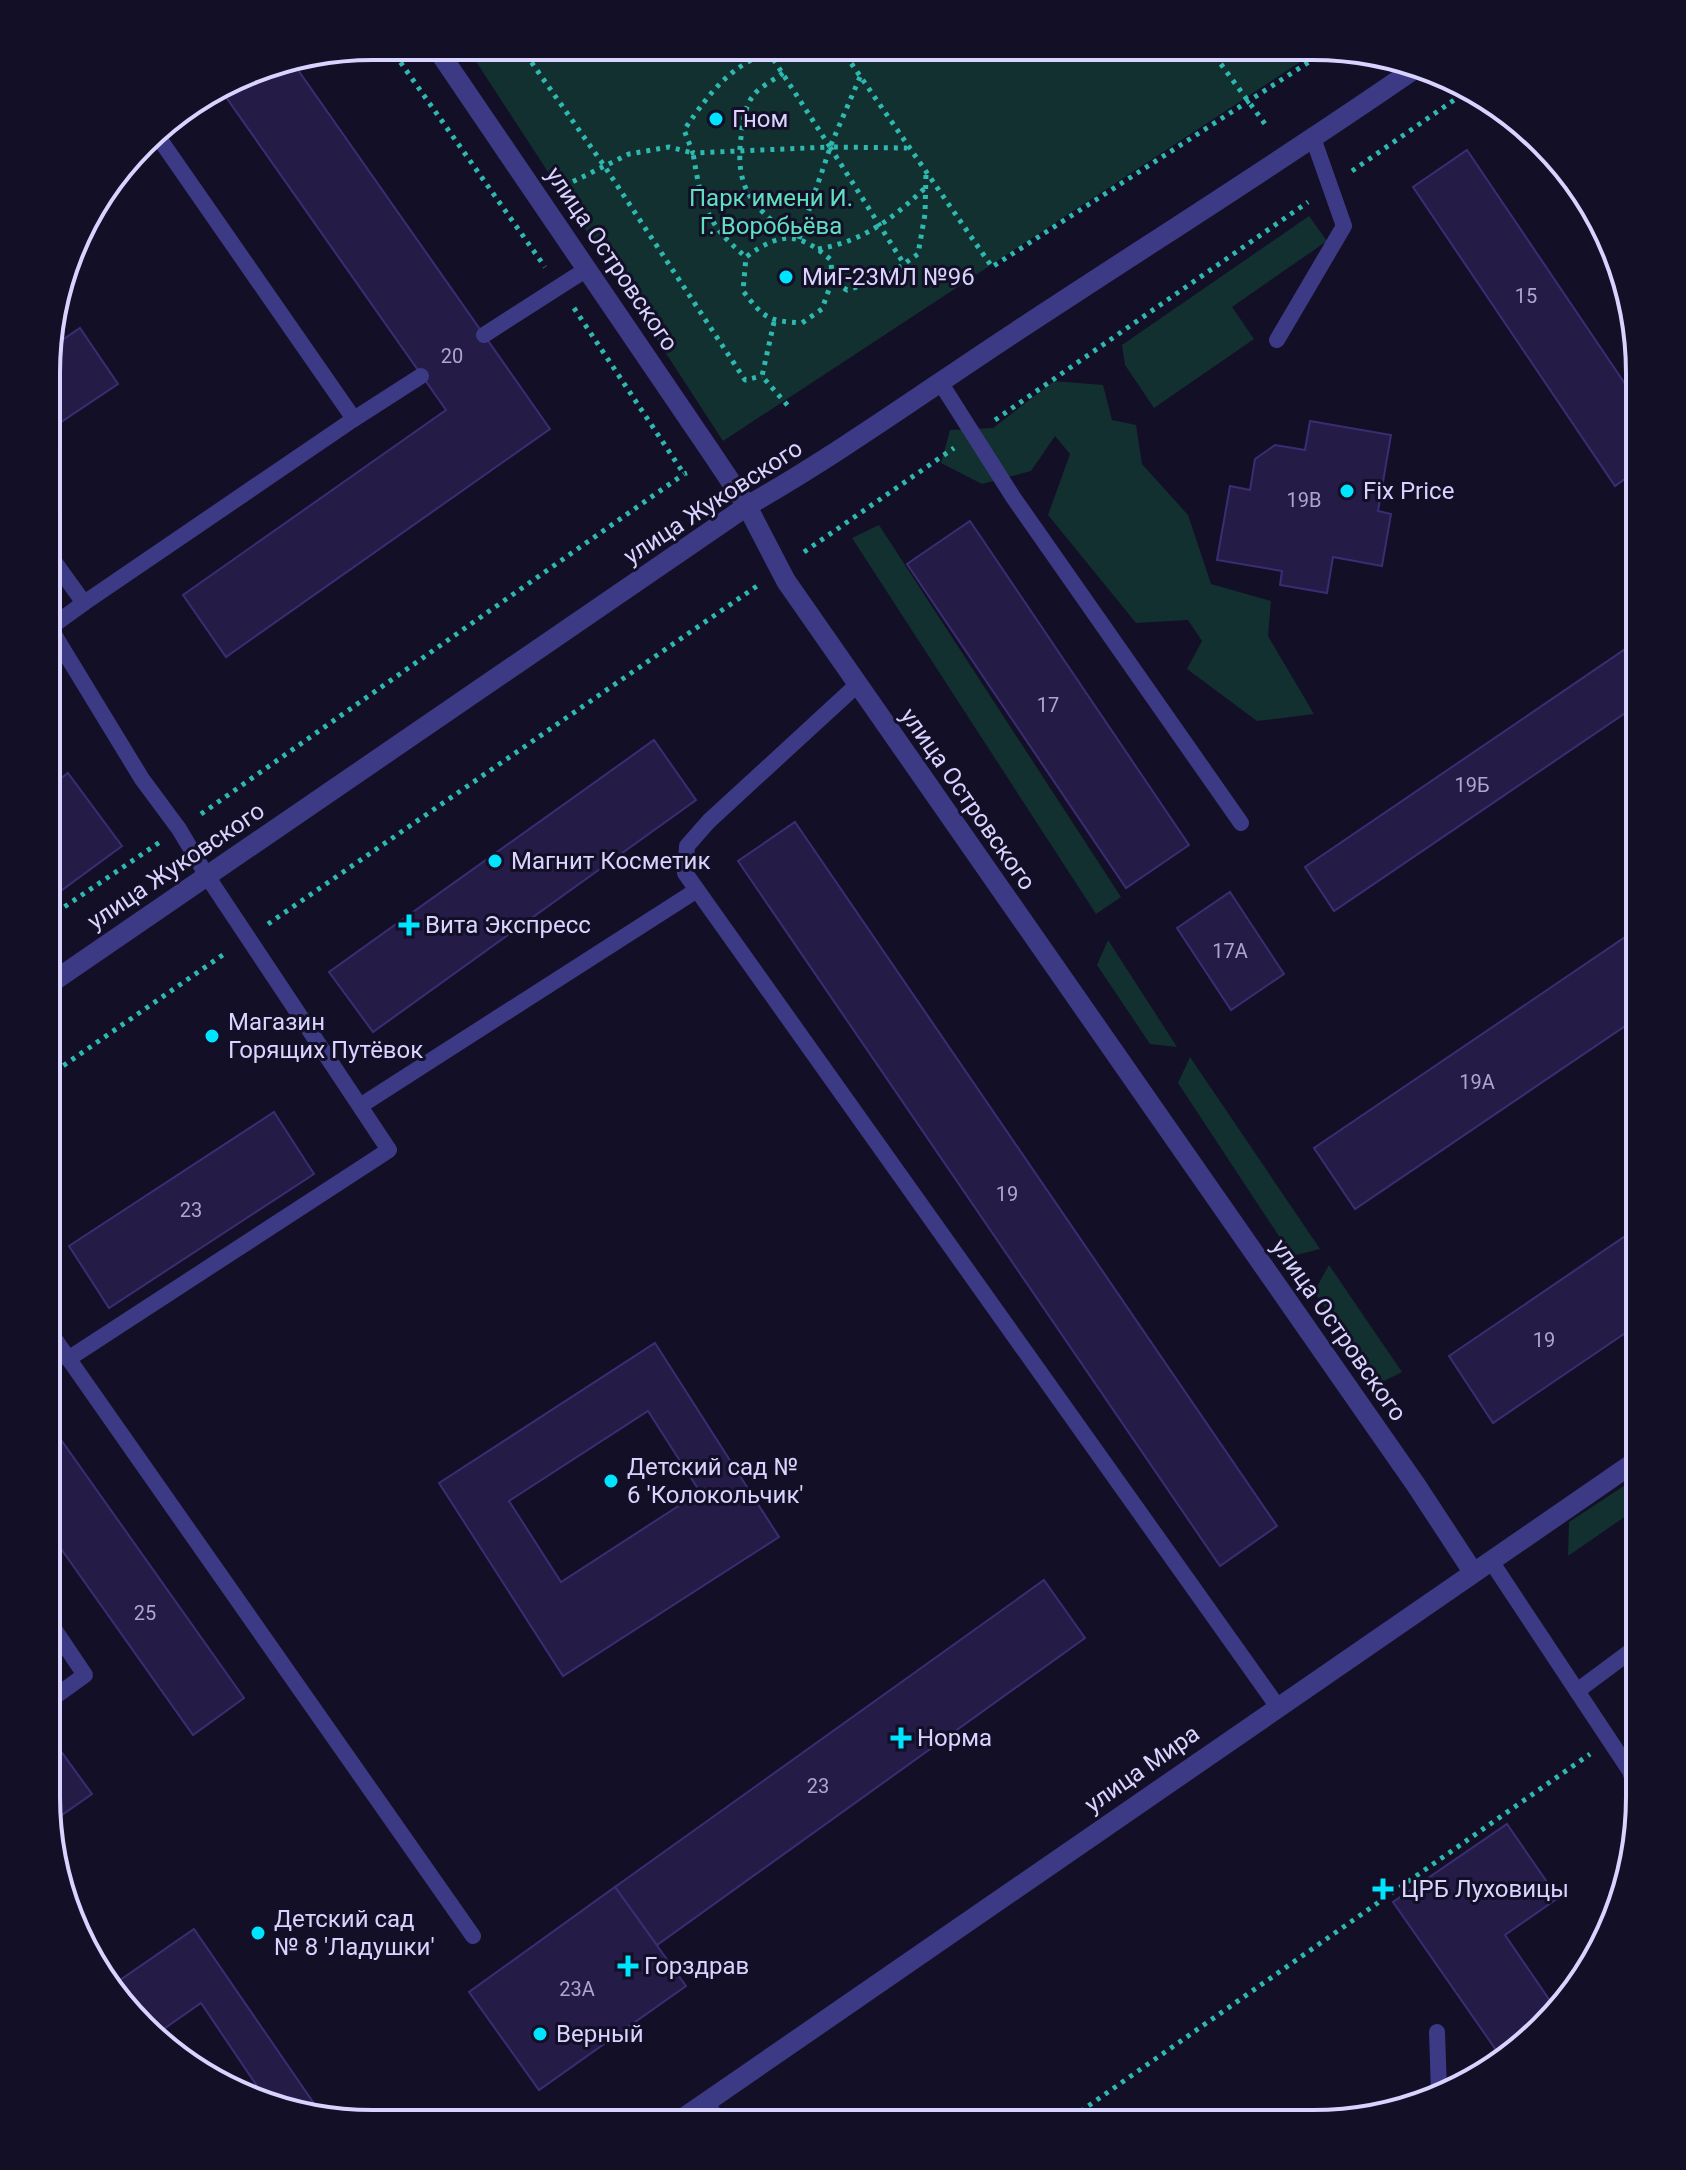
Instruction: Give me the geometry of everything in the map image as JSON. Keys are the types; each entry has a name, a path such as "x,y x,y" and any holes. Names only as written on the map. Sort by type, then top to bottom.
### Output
{"street":[{"name":"улица Островского","path":"445,60 747,506 786,581 857,685 1407,1472 1482,1566"},
{"name":"улица Жуковского","path":"60,977 747,506 809,471 1406,75"},
{"name":"улица Мира","path":"695,2110 1626,1468"}],"lane":[{"path":"1277,340 1344,226 1313,138"},
{"path":"162,143 354,419"},
{"path":"484,335 587,269"},
{"path":"60,621 421,376"},
{"path":"940,382 1013,497 1241,823"},
{"path":"60,570 84,603"},
{"path":"60,647 142,779 179,829 389,1150 68,1359"},
{"path":"857,685 709,821 687,846 685,873 1278,1707"},
{"path":"360,1106 697,890"},
{"path":"60,1347 473,1936"},
{"path":"1482,1566 1577,1691 1626,1765"},
{"path":"60,1638 85,1675 60,1693"},
{"path":"1577,1691 1626,1655"},
{"path":"1437,2032 1439,2083"},
{"path":"706,2102 711,2110"}],"path":[{"path":"530,60 605,167 745,380 762,376"},
{"path":"746,257 727,241 705,212 693,153 684,130 714,87 748,60"},
{"path":"774,60 904,264"},
{"path":"849,60 992,267 1312,60"},
{"path":"1218,60 1268,128"},
{"path":"783,73 753,96 742,123 739,151 741,183 763,215 831,260 832,281 822,309 802,323 774,322 743,291 746,257 763,244 791,236"},
{"path":"799,239 830,147 860,77"},
{"path":"559,189 629,154 669,147 693,153 830,147 908,148"},
{"path":"832,281 847,290 883,279 918,254 925,214 926,174"},
{"path":"818,249 846,244 878,226 904,208 925,187"},
{"path":"762,376 774,322"},
{"path":"762,376 789,407"},
{"path":"60,910 684,474"},
{"path":"1083,2110 1610,1740"}],"green space":[{"name":"Парк имени И. Г. Воробьёва","path":"475,60 1303,60 723,441"},
{"path":"1309,216 1327,241 1232,307 1254,339 1154,408 1125,365 1122,345"},
{"path":"1054,381 1103,385 1112,420 1136,425 1142,464 1188,515 1211,584 1271,601 1268,636 1314,714 1257,721 1187,669 1202,641 1188,620 1136,623 1048,515 1070,454 1055,436 1031,471 982,484 941,463 950,430 993,428"},
{"path":"879,525 1121,897 1096,914 852,538"},
{"path":"1108,940 1177,1047 1150,1044 1097,965"},
{"path":"1190,1057 1320,1249 1292,1256 1178,1083"},
{"path":"1329,1265 1402,1372 1378,1384 1314,1292"},
{"path":"1626,1485 1626,1516 1568,1556 1569,1522"}],"building":[{"path":"298,70 550,429 226,657 183,595 446,410 226,97 253,84"},
{"path":"1467,150 1626,385 1626,478 1615,486 1413,187"},
{"path":"80,328 118,384 60,423 60,373 62,340"},
{"path":"1310,421 1391,435 1378,511 1391,514 1382,566 1333,557 1327,593 1280,585 1282,571 1217,560 1230,486 1250,490 1255,459 1275,445 1305,450"},
{"path":"970,521 1189,845 1126,888 907,564"},
{"path":"1626,649 1626,713 1334,911 1305,867"},
{"path":"654,740 696,800 373,1032 329,972"},
{"path":"68,773 122,846 62,890 60,887 60,779"},
{"path":"795,822 1277,1526 1220,1566 738,861"},
{"path":"1230,892 1284,974 1231,1010 1177,928"},
{"path":"1626,936 1626,1025 1355,1209 1314,1148"},
{"path":"274,1112 314,1174 109,1308 69,1246"},
{"path":"1626,1236 1626,1333 1493,1423 1449,1356"},
{"path":"655,1343 779,1537 563,1676 439,1483","holes":["648,1411 700,1492 561,1582 509,1501"]},
{"path":"60,1438 244,1698 193,1735 60,1547"},
{"path":"1044,1580 1085,1638 657,1945 615,1887"},
{"path":"60,1750 92,1794 61,1816"},
{"path":"1507,1824 1558,1898 1505,1935 1550,2001 1496,2050 1393,1902"},
{"path":"615,1887 686,1986 539,2090 469,1992"},
{"path":"194,1929 315,2104 258,2088 201,2003 164,2029 120,1980"}],"place":[{"name":"Гном","path":"716,119"},
{"name":"МиГ-23МЛ №96","path":"786,277"},
{"name":"Fix Price","path":"1347,491"},
{"name":"Магнит Косметик","path":"495,861"},
{"name":"Вита Экспресс","path":"409,925"},
{"name":"Магазин Горящих Путёвок","path":"212,1036"},
{"name":"Детский сад № 6 'Колокольчик'","path":"611,1481"},
{"name":"Норма","path":"901,1738"},
{"name":"ЦРБ Луховицы","path":"1383,1889"},
{"name":"Детский сад № 8 'Ладушки'","path":"258,1933"},
{"name":"Горздрав","path":"628,1966"},
{"name":"Верный","path":"540,2034"}]}
